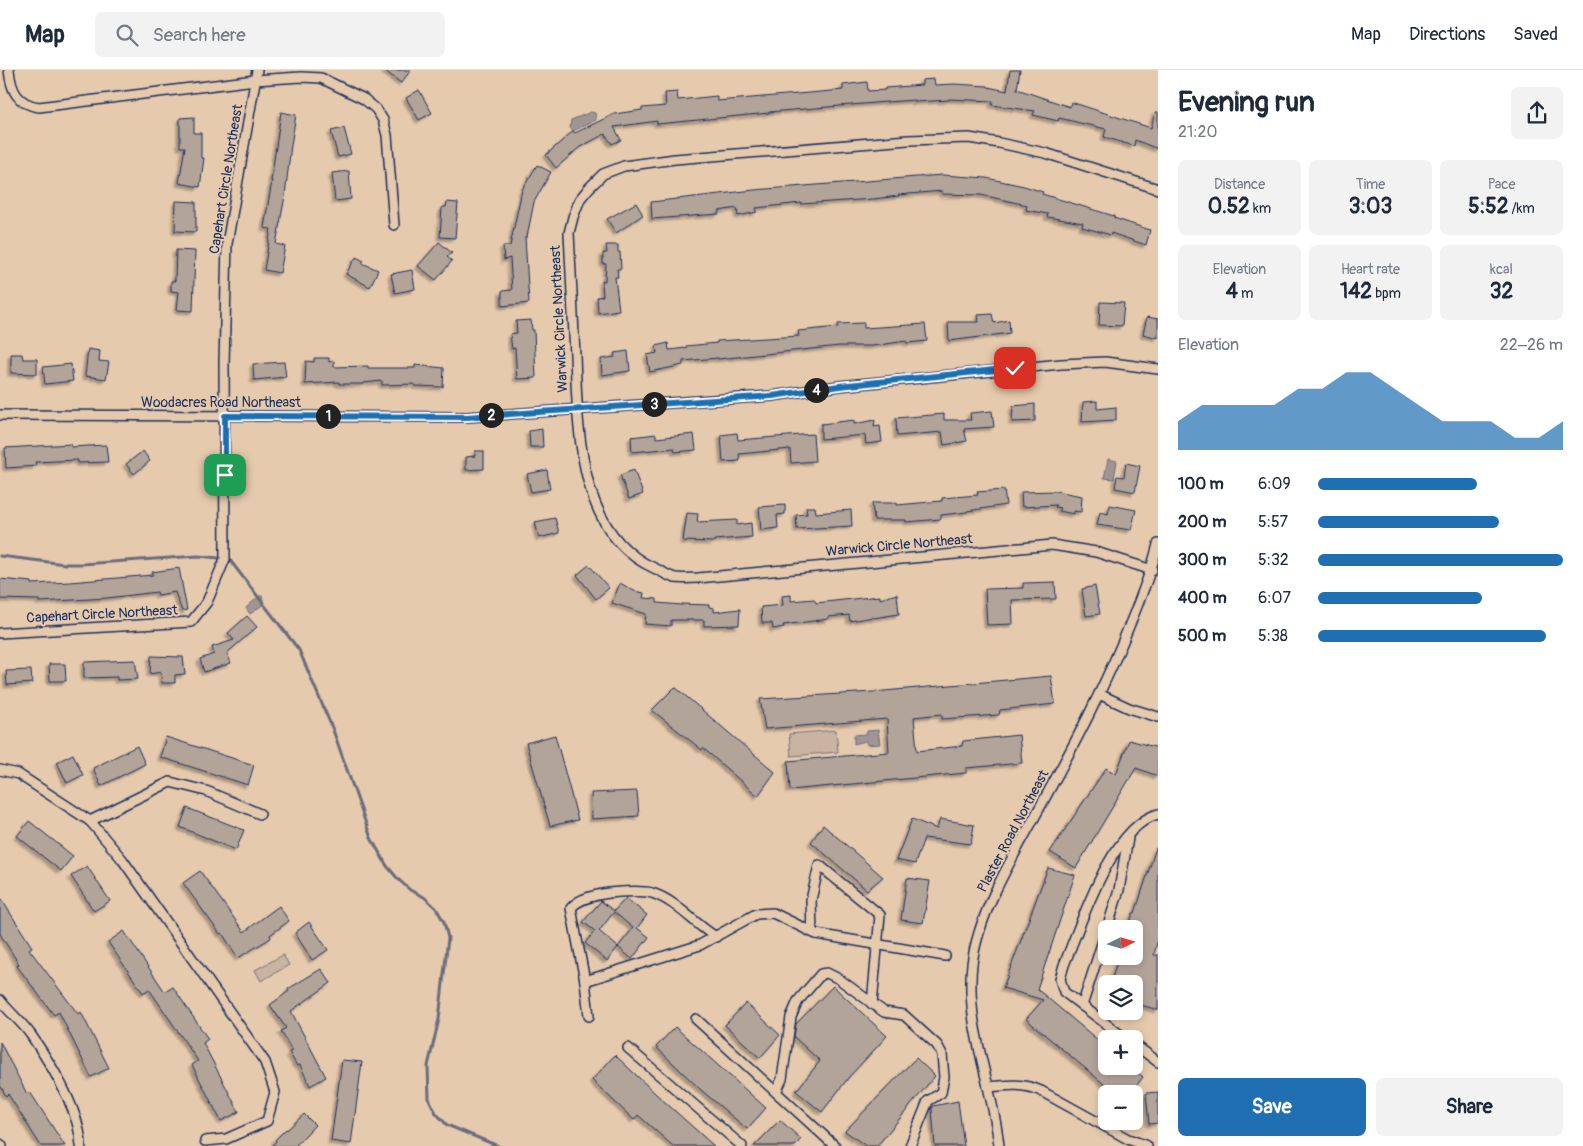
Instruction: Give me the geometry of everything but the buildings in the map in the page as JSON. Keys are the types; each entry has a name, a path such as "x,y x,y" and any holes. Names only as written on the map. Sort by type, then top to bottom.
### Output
{"street":[{"path":"9,70 13,92 18,99 30,106 39,107 256,75 321,78 364,99 376,109 383,120 387,135 394,225"},
{"name":"Capehart Circle Northeast","path":"0,633 191,622 207,602 225,559 224,364 227,244 256,75"},
{"name":"Warwick Circle Northeast","path":"1152,570 1096,552 1052,545 698,578 675,578 648,565 630,553 613,534 595,502 586,478 577,409 569,233 580,200 603,174 624,166 666,160 908,140 969,138 1045,153 1158,189"},
{"name":"Woodacres Road Northeast","path":"0,415 467,417 772,396 839,386 1061,364 1105,362 1158,369"},
{"name":"Plaster Road Northeast","path":"999,1146 997,1124 977,1041 971,990 975,948 1001,880 1099,694 1121,648 1152,570 1158,544"},
{"path":"1099,694 1129,708 1158,717"},
{"path":"0,770 18,774 90,821 122,859 265,1062 275,1092 267,1121 226,1139 205,1141"},
{"path":"90,821 170,782 206,791 260,814"},
{"path":"1114,1030 1064,992 1060,979 1103,870 1128,835 1150,817 1158,814"},
{"path":"1110,920 1119,890 1128,835"},
{"path":"812,932 811,900 819,865 880,915 872,1004"},
{"path":"589,1016 571,908 576,903 598,894 651,893 672,903 702,929 716,937"},
{"path":"584,981 700,945 756,914 766,912 773,913 812,932 945,956"},
{"path":"1082,1006 1098,957"},
{"path":"776,1092 782,1079 791,1017 798,1001 821,974 827,973 840,979 884,1012 904,1015 938,1045 942,1054 944,1077 941,1093 928,1101 910,1146"},
{"path":"0,1000 30,1033 70,1099 81,1137 81,1146"},
{"path":"696,1019 835,1146"},
{"path":"628,1048 742,1146"},
{"path":"1143,1051 1158,1062"},
{"path":"988,1087 1011,1084 1028,1086 1041,1091 1128,1139 1148,1146"}],"shaded area":[{"path":"591,112 595,113 596,120 573,131 570,128 571,120"},
{"path":"1108,459 1117,461 1114,479 1104,478"},
{"path":"259,596 262,596 264,604 250,614 246,608"},
{"path":"836,730 838,752 791,756 789,734"},
{"path":"878,730 880,744 867,745 866,741 854,744 854,735 867,734 867,731"},
{"path":"283,955 289,965 261,981 255,970"}],"waterway":[{"path":"0,556 65,564 198,556 229,559 299,650 333,730 371,838 387,866 410,890 424,897 436,908 444,922 448,938 439,1019 428,1066 429,1099 436,1113 447,1125 498,1146"}],"route":[{"path":"225,475 225,416 467,417 772,396 839,386 1015,368"}]}
